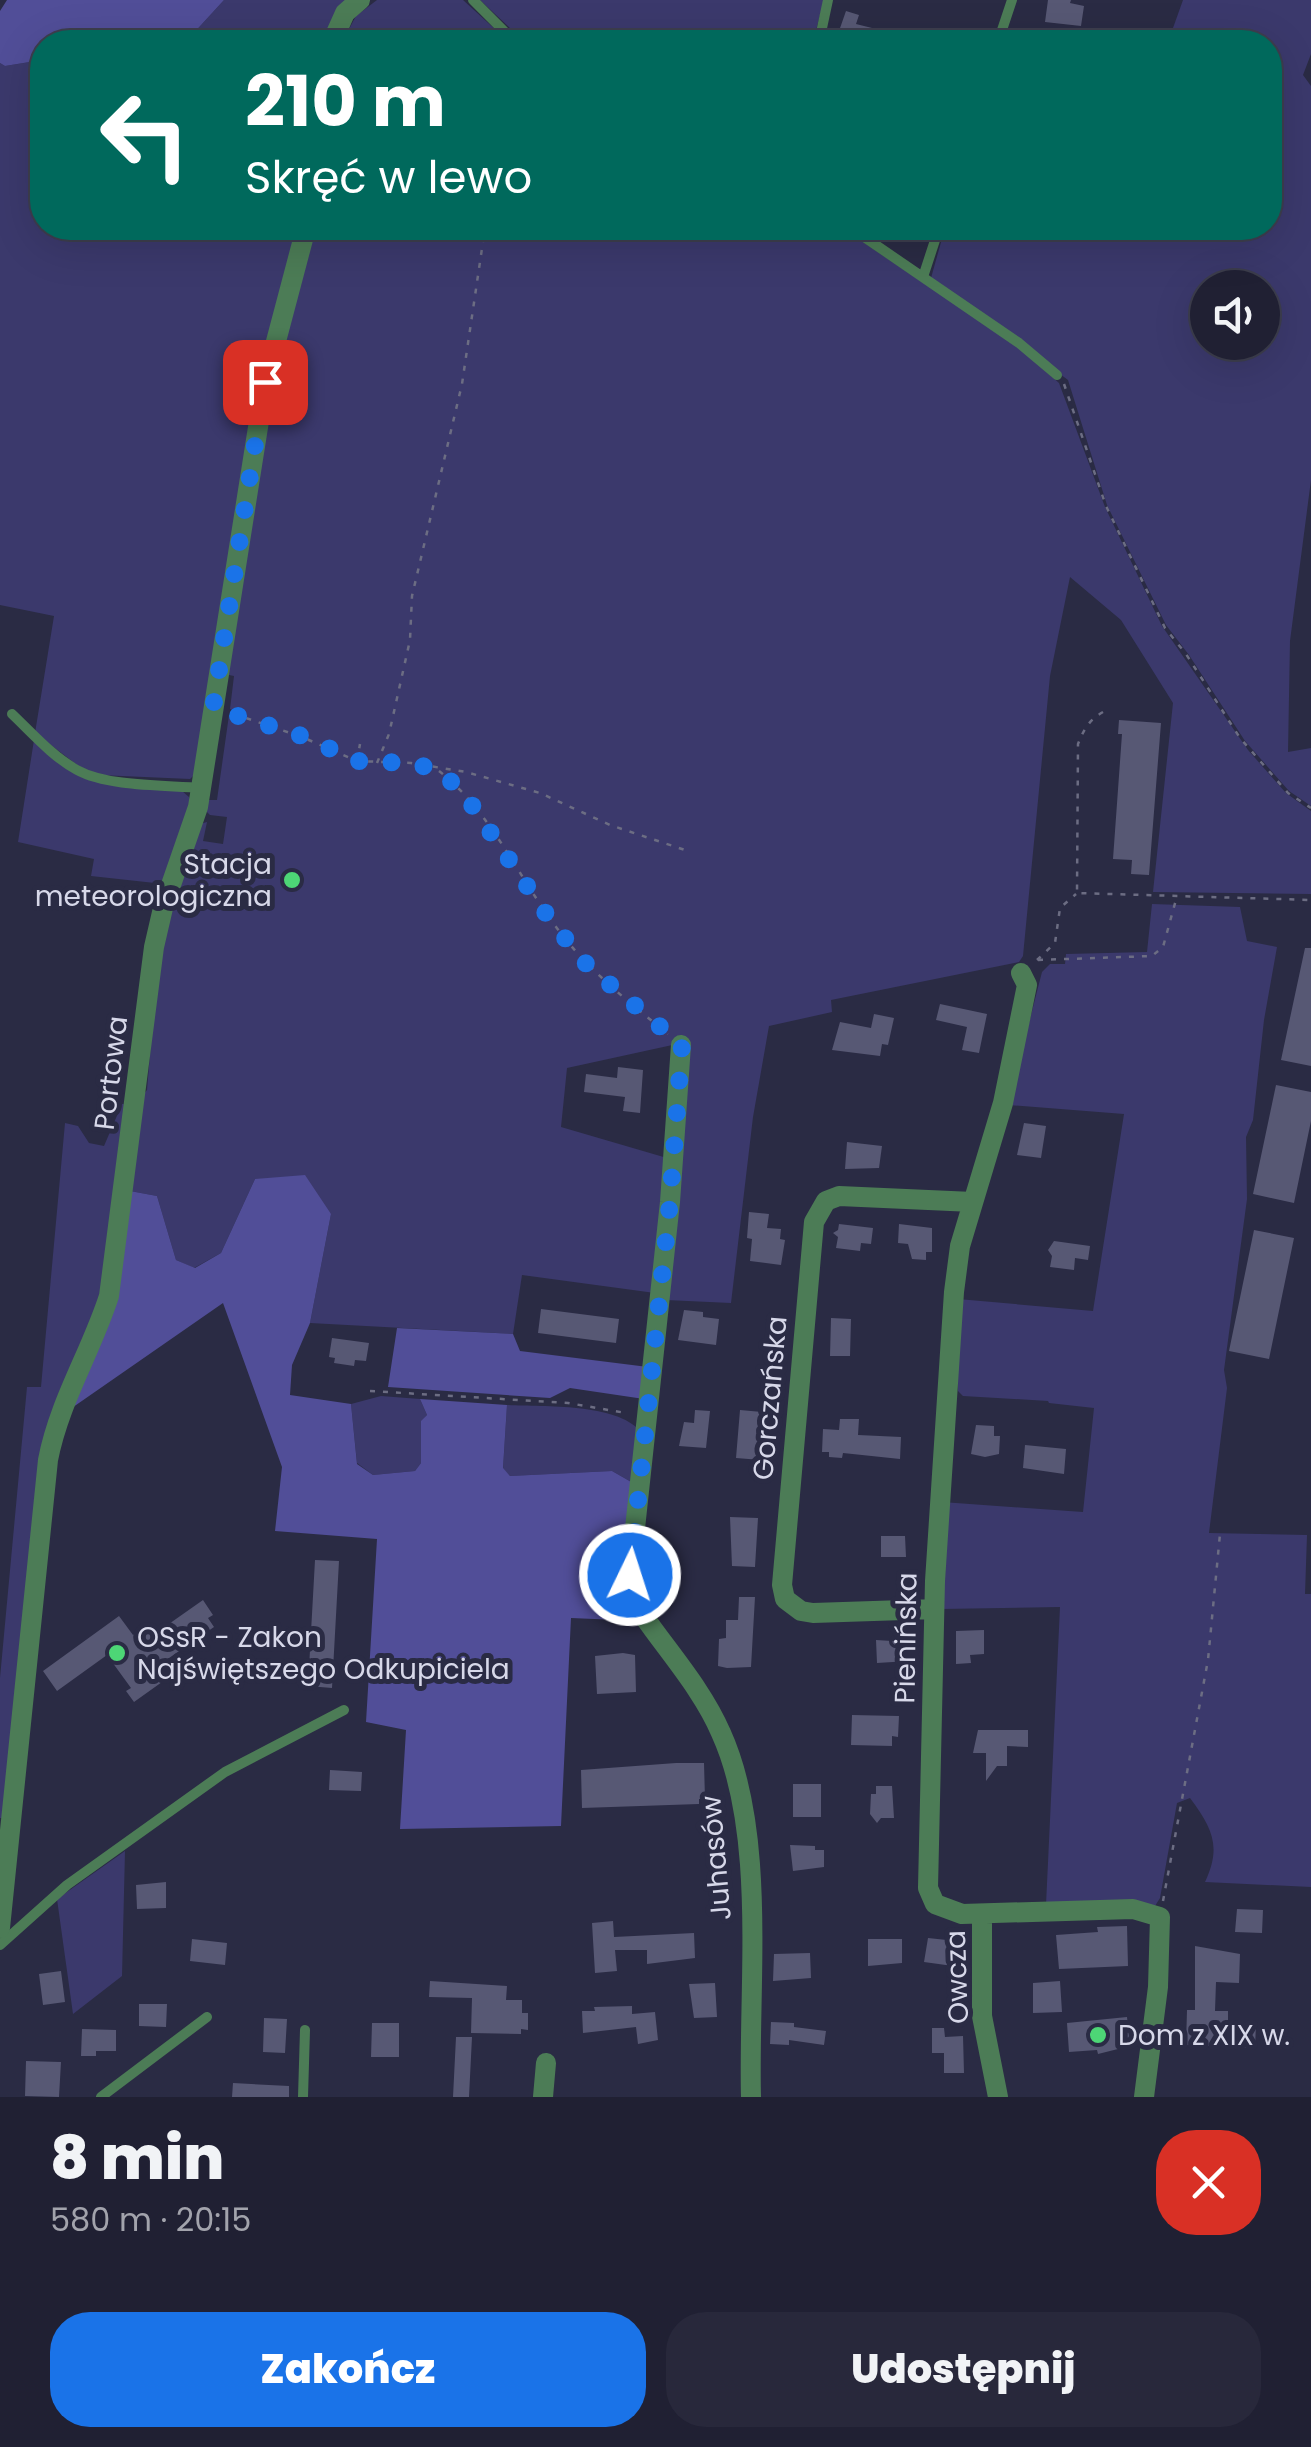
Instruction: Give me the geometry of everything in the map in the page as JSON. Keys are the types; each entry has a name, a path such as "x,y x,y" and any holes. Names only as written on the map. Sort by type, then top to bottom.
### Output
{"street":[{"path":"337,30 345,13 360,0"},
{"name":"Portowa","path":"0,1928 48,1460 61,1412 97,1333 109,1296 154,948 162,908 192,828 202,788 265,382 303,240"},
{"name":"Pienińska","path":"1029,967 1002,1103 960,1246 954,1292 944,1401 934,1609 928,1888 935,1904 942,1909 982,1914 1133,1909 1160,1917"},
{"name":"Juhasów","path":"682,1045 670,1202 630,1575 645,1618 714,1719 740,1789 750,1899 750,2097"},
{"name":"Gorczańska","path":"934,1609 813,1613 801,1611 785,1599 782,1585 814,1222 826,1201 840,1196 973,1202"},
{"name":"Owcza","path":"982,1914 982,2016 998,2097"},
{"path":"1144,2097 1158,1987 1160,1917"},
{"path":"544,2097 546,2063"}],"lane":[{"path":"473,0 504,30"},
{"path":"821,30 828,0"},
{"path":"1002,30 1012,0"},
{"path":"869,240 1019,343 1057,375"},
{"path":"923,277 935,240"},
{"path":"12,714 51,752 99,779 202,788"},
{"path":"0,1945 66,1885 225,1772 344,1710"},
{"path":"101,2097 207,2016"},
{"path":"303,2097 305,2030"}],"path":[{"path":"377,763 389,734 410,640 412,596 462,384 483,240"},
{"path":"1057,375 1069,395 1106,506 1165,628 1240,738 1288,793 1311,808"},
{"path":"213,708 302,736 357,761 411,763 466,772 540,793 610,824 685,850"},
{"path":"1077,893 1078,744 1084,728 1103,712"},
{"path":"357,761 360,744"},
{"path":"438,770 463,792 551,921 588,966 682,1045"},
{"path":"1029,967 1055,943 1060,908 1077,893 1311,900"},
{"path":"1029,967 1152,956 1163,947 1177,896"},
{"path":"370,1391 568,1403 647,1416"},
{"path":"1160,1917 1208,1660 1220,1534"}],"shaded area":[{"path":"7,0 224,0 196,30 30,30 30,62 5,66 0,63 0,11"},
{"path":"224,0 353,0 336,30 196,30"},
{"path":"377,0 463,0 496,30 348,30 356,16"},
{"path":"480,0 824,0 816,30 512,30"},
{"path":"1183,0 1311,0 1311,54 1303,75 1311,86 1311,480 1290,641 1288,752 1311,748 1311,806 1289,791 1245,741 1166,625 1107,505 1068,380 931,278 942,240 1282,240 1282,30 1172,30"},
{"path":"30,62 30,240 299,240 196,773 190,779 99,775 80,767 35,733 54,616 0,605 0,63 5,66"},
{"path":"307,240 860,240 1016,345 1059,383 1105,507 1162,626 1248,750 1286,793 1311,811 1311,894 1153,892 1173,703 1121,620 1070,577 1050,676 1023,956 1019,962 831,1000 832,1012 769,1026 753,1117 731,1303 666,1300 677,1044 567,1068 561,1127 667,1158 655,1293 522,1275 513,1334 310,1323 331,1214 255,1179 221,1253 194,1268 176,1260 157,1196 130,1191 142,1096 147,1090 159,948 200,824 207,822 203,841 223,844 227,817 210,815 205,810 208,800 217,800 229,715 242,719 243,713 230,709 234,676 224,674 268,389"},
{"path":"34,740 78,774 182,791 189,797 191,808 164,884 91,876 94,859 18,842"},
{"path":"1152,904 1240,907 1247,941 1277,947 1253,1120 1246,1137 1247,1199 1224,1370 1227,1388 1209,1533 1307,1535 1305,1594 1311,1594 1311,1887 1205,1882 1214,1848 1204,1819 1190,1798 1177,1803 1160,1898 1155,1906 1046,1905 1060,1607 941,1609 942,1502 1083,1512 1094,1408 963,1396 958,1391 958,1299 1093,1311 1124,1114 1008,1105 1042,972 1050,964 1065,964 1066,954 1147,952"},
{"path":"122,1104 130,1104 103,1296 58,1404 4,1818 0,1818 0,1678 27,1387 41,1387 65,1123 78,1126 89,1143 104,1146"},
{"path":"305,1175 331,1214 310,1323 292,1365 290,1395 351,1404 357,1464 373,1475 415,1471 421,1463 421,1421 427,1415 420,1399 507,1405 503,1468 510,1476 612,1471 633,1483 641,1621 571,1618 561,1826 400,1829 406,1730 366,1722 377,1539 275,1531 282,1467 223,1303 66,1412 130,1191 157,1196 176,1260 195,1268 221,1253 255,1179"},
{"path":"397,1328 513,1334 520,1351 648,1367 644,1399 570,1388 550,1398 388,1387"},
{"path":"381,1396 420,1399 427,1415 422,1421 421,1463 415,1471 373,1475 357,1463 351,1404"},
{"path":"507,1405 578,1408 629,1422 640,1431 633,1483 612,1471 510,1476 503,1469"},
{"path":"125,1851 122,1976 73,2014 57,1899"}],"building":[{"path":"1048,0 1071,0 1070,3 1084,6 1081,26 1045,22"},
{"path":"846,11 859,15 856,24 880,30 839,30"},
{"path":"1119,720 1161,723 1149,875 1131,874 1132,860 1113,859 1122,734 1118,734"},
{"path":"1305,948 1311,948 1311,1066 1281,1060"},
{"path":"940,1004 987,1014 979,1053 962,1050 967,1027 936,1020"},
{"path":"874,1014 894,1018 888,1045 882,1044 880,1056 832,1050 840,1022 871,1028"},
{"path":"618,1067 643,1070 640,1113 623,1111 625,1097 584,1092 586,1074 617,1078"},
{"path":"1276,1085 1311,1092 1311,1121 1294,1203 1253,1194"},
{"path":"1024,1123 1046,1126 1041,1158 1017,1155"},
{"path":"847,1142 882,1146 879,1168 845,1169"},
{"path":"749,1212 769,1214 767,1228 781,1229 780,1239 785,1240 781,1265 750,1261"},
{"path":"839,1224 873,1228 871,1244 861,1243 860,1251 836,1248 838,1237 833,1233"},
{"path":"899,1224 932,1228 932,1252 926,1252 926,1260 912,1259 908,1244 898,1243"},
{"path":"1254,1230 1294,1238 1269,1359 1229,1351"},
{"path":"1054,1241 1090,1246 1088,1260 1075,1258 1074,1270 1050,1267 1052,1256 1048,1250"},
{"path":"541,1309 619,1319 616,1343 538,1333"},
{"path":"684,1310 719,1319 716,1345 678,1340"},
{"path":"831,1318 851,1319 850,1356 830,1356"},
{"path":"332,1338 369,1343 366,1361 355,1360 354,1366 334,1363 335,1358 329,1357"},
{"path":"695,1410 710,1411 706,1448 679,1446 684,1422 694,1423"},
{"path":"740,1410 762,1412 761,1460 736,1458"},
{"path":"840,1419 859,1419 858,1435 901,1437 900,1459 843,1453 842,1458 829,1457 829,1452 822,1452 823,1429 839,1430"},
{"path":"976,1425 994,1426 994,1436 1000,1436 999,1454 971,1454"},
{"path":"1025,1445 1066,1449 1064,1474 1023,1468"},
{"path":"730,1517 758,1518 755,1567 732,1566"},
{"path":"881,1536 905,1536 906,1557 881,1557"},
{"path":"315,1560 339,1561 332,1688 308,1686"},
{"path":"739,1597 755,1597 751,1667 718,1666 719,1639 726,1638 726,1620 738,1620"},
{"name":"OSsR - Zakon Najświętszego Odkupiciela","path":"203,1600 213,1615 208,1618 214,1627 156,1667 162,1682 134,1702 126,1691 131,1688 107,1655 57,1691 43,1671 119,1616 133,1635 143,1628 156,1633"},
{"path":"984,1630 984,1654 970,1655 971,1663 956,1664 956,1631"},
{"path":"876,1640 908,1642 909,1661 877,1663"},
{"path":"635,1655 636,1692 597,1694 595,1656"},
{"path":"852,1715 899,1716 898,1737 892,1736 892,1746 851,1745"},
{"path":"978,1730 1028,1730 1028,1747 1007,1746 1007,1766 997,1766 986,1781 986,1753 973,1753"},
{"path":"704,1763 705,1799 699,1799 699,1804 582,1808 581,1770"},
{"path":"330,1770 362,1772 361,1791 329,1790"},
{"path":"793,1784 821,1784 821,1817 793,1817"},
{"path":"876,1786 892,1786 894,1818 881,1818 877,1823 870,1814 871,1794 876,1794"},
{"path":"790,1845 824,1850 824,1867 793,1871"},
{"path":"166,1882 166,1908 137,1909 136,1885"},
{"path":"1237,1909 1263,1910 1262,1933 1235,1932"},
{"path":"613,1921 614,1937 694,1933 695,1958 647,1964 647,1950 615,1950 617,1971 595,1973 592,1923"},
{"path":"1127,1926 1128,1966 1059,1969 1056,1935"},
{"path":"928,1938 956,1941 953,1966 924,1962"},
{"path":"192,1939 227,1943 225,1965 190,1961"},
{"path":"868,1939 902,1939 902,1963 868,1966"},
{"path":"1195,1946 1240,1954 1239,1983 1216,1982 1215,2011 1228,2011 1228,2023 1256,2024 1255,2048 1186,2045 1187,2010 1195,2010"},
{"path":"810,1953 811,1978 773,1981 774,1954"},
{"path":"61,1971 65,2002 43,2005 39,1974"},
{"path":"430,1981 507,1986 506,2000 522,2000 522,2013 528,2013 528,2030 521,2029 521,2034 471,2033 472,1998 429,1997"},
{"path":"1060,1981 1062,2012 1033,2013 1033,1983"},
{"path":"715,1983 717,2017 694,2018 689,1984"},
{"path":"139,2004 167,2004 166,2027 139,2026"},
{"path":"632,2006 632,2014 655,2012 658,2040 638,2044 636,2027 583,2033 582,2011"},
{"name":"Dom z XIX w.","path":"1127,2017 1130,2046 1098,2054 1097,2050 1069,2052 1067,2023"},
{"path":"264,2018 287,2019 285,2053 263,2052"},
{"path":"771,2022 826,2031 824,2045 789,2040 789,2045 770,2044"},
{"path":"372,2023 399,2023 399,2057 371,2057"},
{"path":"932,2028 944,2028 945,2037 963,2036 964,2073 944,2073 944,2053 932,2053"},
{"path":"82,2029 116,2030 116,2051 81,2056"},
{"path":"456,2037 472,2037 469,2097 453,2097"},
{"path":"26,2061 61,2062 59,2097 25,2096"},
{"path":"233,2083 289,2086 289,2097 232,2097"}],"place":[{"name":"Stacja meteorologiczna","path":"292,880"},
{"name":"OSsR - Zakon Najświętszego Odkupiciela","path":"117,1653"},
{"name":"Dom z XIX w.","path":"1098,2035"}],"route":[{"path":"265,382 213,708 302,736 357,761 411,763 438,770 452,780 506,851 551,921 588,966 682,1045 670,1202 630,1575"}]}
